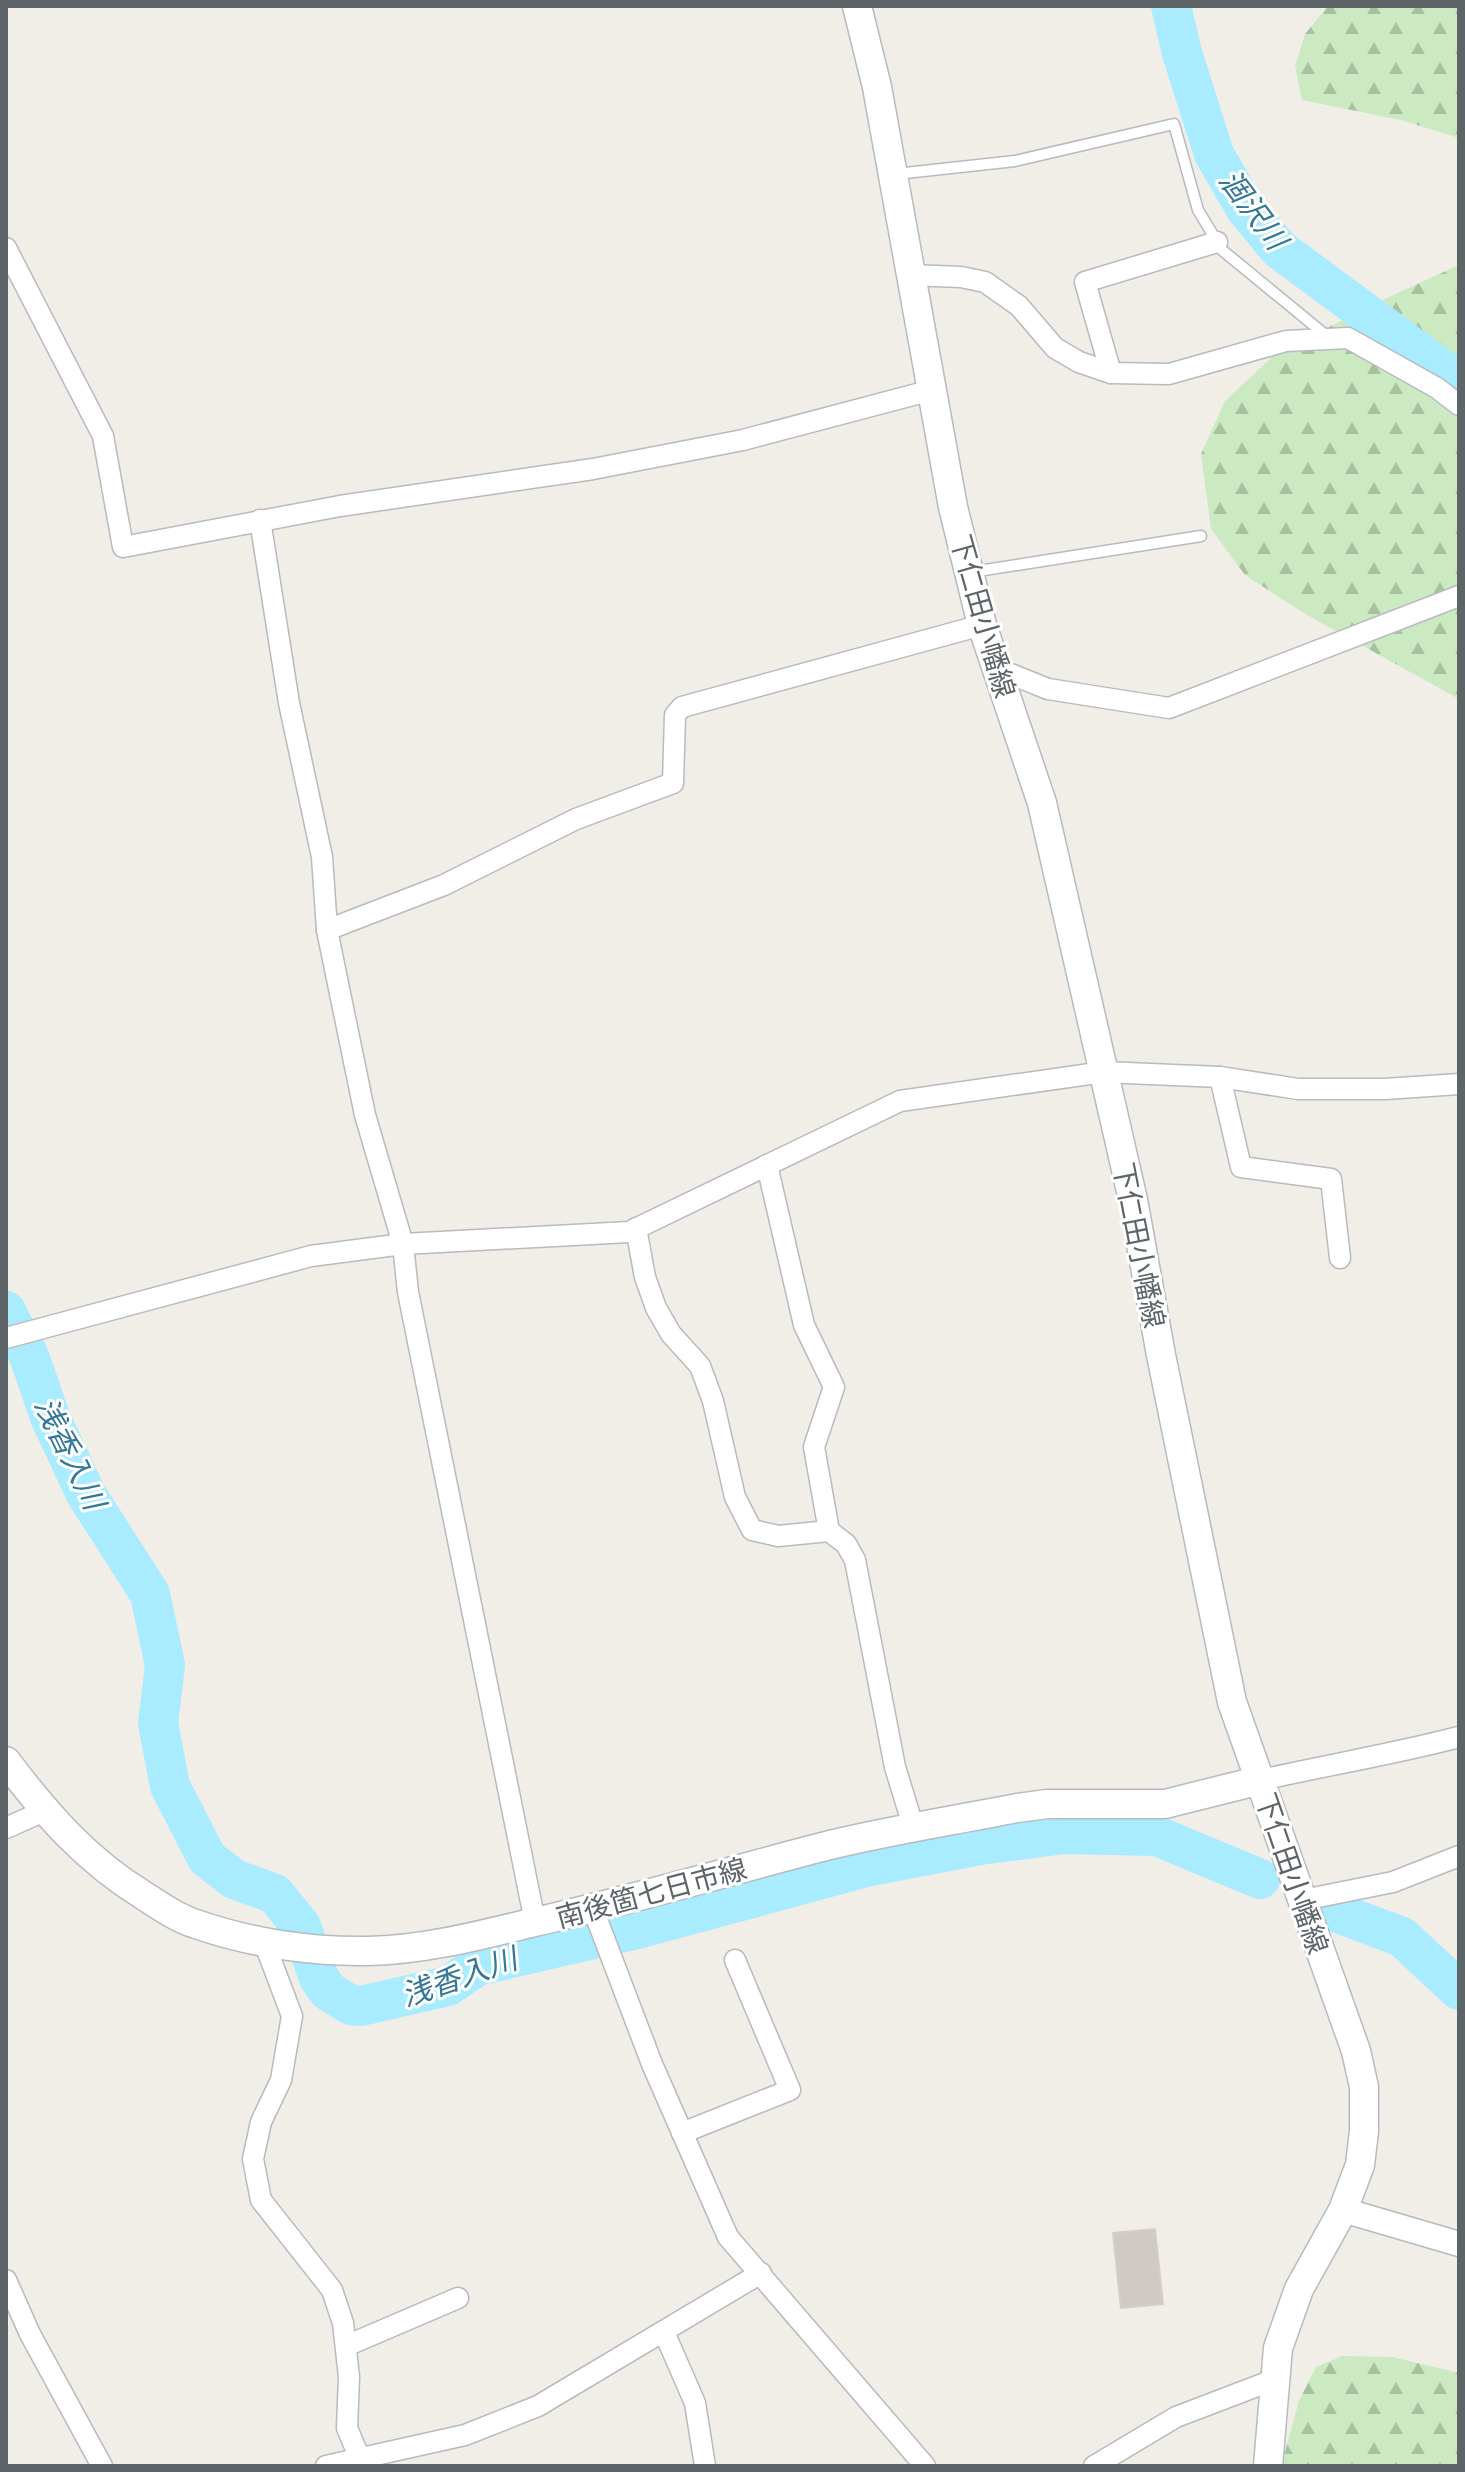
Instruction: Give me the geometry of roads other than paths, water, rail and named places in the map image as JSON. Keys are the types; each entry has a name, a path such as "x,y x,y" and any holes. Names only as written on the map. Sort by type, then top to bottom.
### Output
{"main road":[{"name":"下仁田小幡線","path":"857,6 877,87 953,507 982,625 1042,803 1133,1200 1161,1355 1232,1702 1356,2051 1364,2087 1360,2165 1343,2210 1299,2289 1278,2348 1268,2466"},
{"name":"南後箇七日市線","path":"6,1761 44,1811 99,1865 162,1908 194,1924 273,1943 372,1951 425,1945 535,1922 598,1920 825,1846 1047,1804 1165,1804 1261,1780"}],"street":[{"path":"1111,373 1085,282 1217,242"},
{"path":"6,248 103,436 123,547 260,520 608,467 743,440 932,390"},
{"path":"910,275 961,277 985,282 1019,306 1055,348 1079,362 1111,373 1169,374 1286,341 1348,338 1437,388 1459,405"},
{"path":"260,520 289,703 322,857 327,930 365,1115 403,1244 411,1307 535,1922"},
{"path":"998,669 1048,689 1169,708 1459,596"},
{"path":"327,930 444,885 576,819 673,783 675,715 682,707 982,625"},
{"path":"6,1338 311,1256 403,1244 629,1232 900,1101 1104,1072 1220,1077 1298,1089 1385,1089 1459,1084"},
{"path":"1220,1077 1241,1167 1331,1179 1340,1258"},
{"path":"767,1165 804,1325 834,1387 814,1447 829,1531 846,1544 855,1560 895,1767 914,1829"},
{"path":"636,1228 645,1277 656,1308 671,1334 700,1366 713,1401 735,1497 752,1530 778,1536 829,1531"},
{"path":"1261,1780 1459,1737"},
{"path":"6,1828 44,1811"},
{"path":"1303,1900 1393,1882 1459,1856"},
{"path":"598,1920 652,2064 728,2237 925,2466"},
{"path":"273,1943 292,2016 281,2080 261,2122 253,2159 261,2200 332,2290 343,2323 346,2346 349,2377 347,2428 361,2462"},
{"path":"682,2133 790,2090 735,1960"},
{"path":"1343,2210 1459,2244"},
{"path":"326,2466 361,2462 465,2435 538,2406 761,2273"},
{"path":"6,2280 30,2334 102,2466"},
{"path":"346,2346 458,2298"},
{"path":"664,2332 695,2403 705,2466"},
{"path":"1094,2466 1176,2417 1273,2380"}],"lane":[{"path":"892,175 1015,161 1174,124 1198,210 1222,250 1329,339"},
{"path":"970,573 1201,536"}],"waterway":[{"name":"涸沢川","path":"1171,6 1182,53 1214,154 1246,209 1279,249 1459,382"},
{"name":"浅香入川","path":"6,1311 29,1356 50,1417 86,1494 150,1594 165,1665 158,1723 170,1786 207,1858 234,1879 275,1894 301,1926 319,1978 328,1991 351,2005 361,2006 448,1986 477,1966 641,1928 870,1866 980,1845 1064,1834 1157,1836 1260,1879"},
{"name":"浅香入川","path":"1338,1913 1402,1937 1459,1990"}]}
